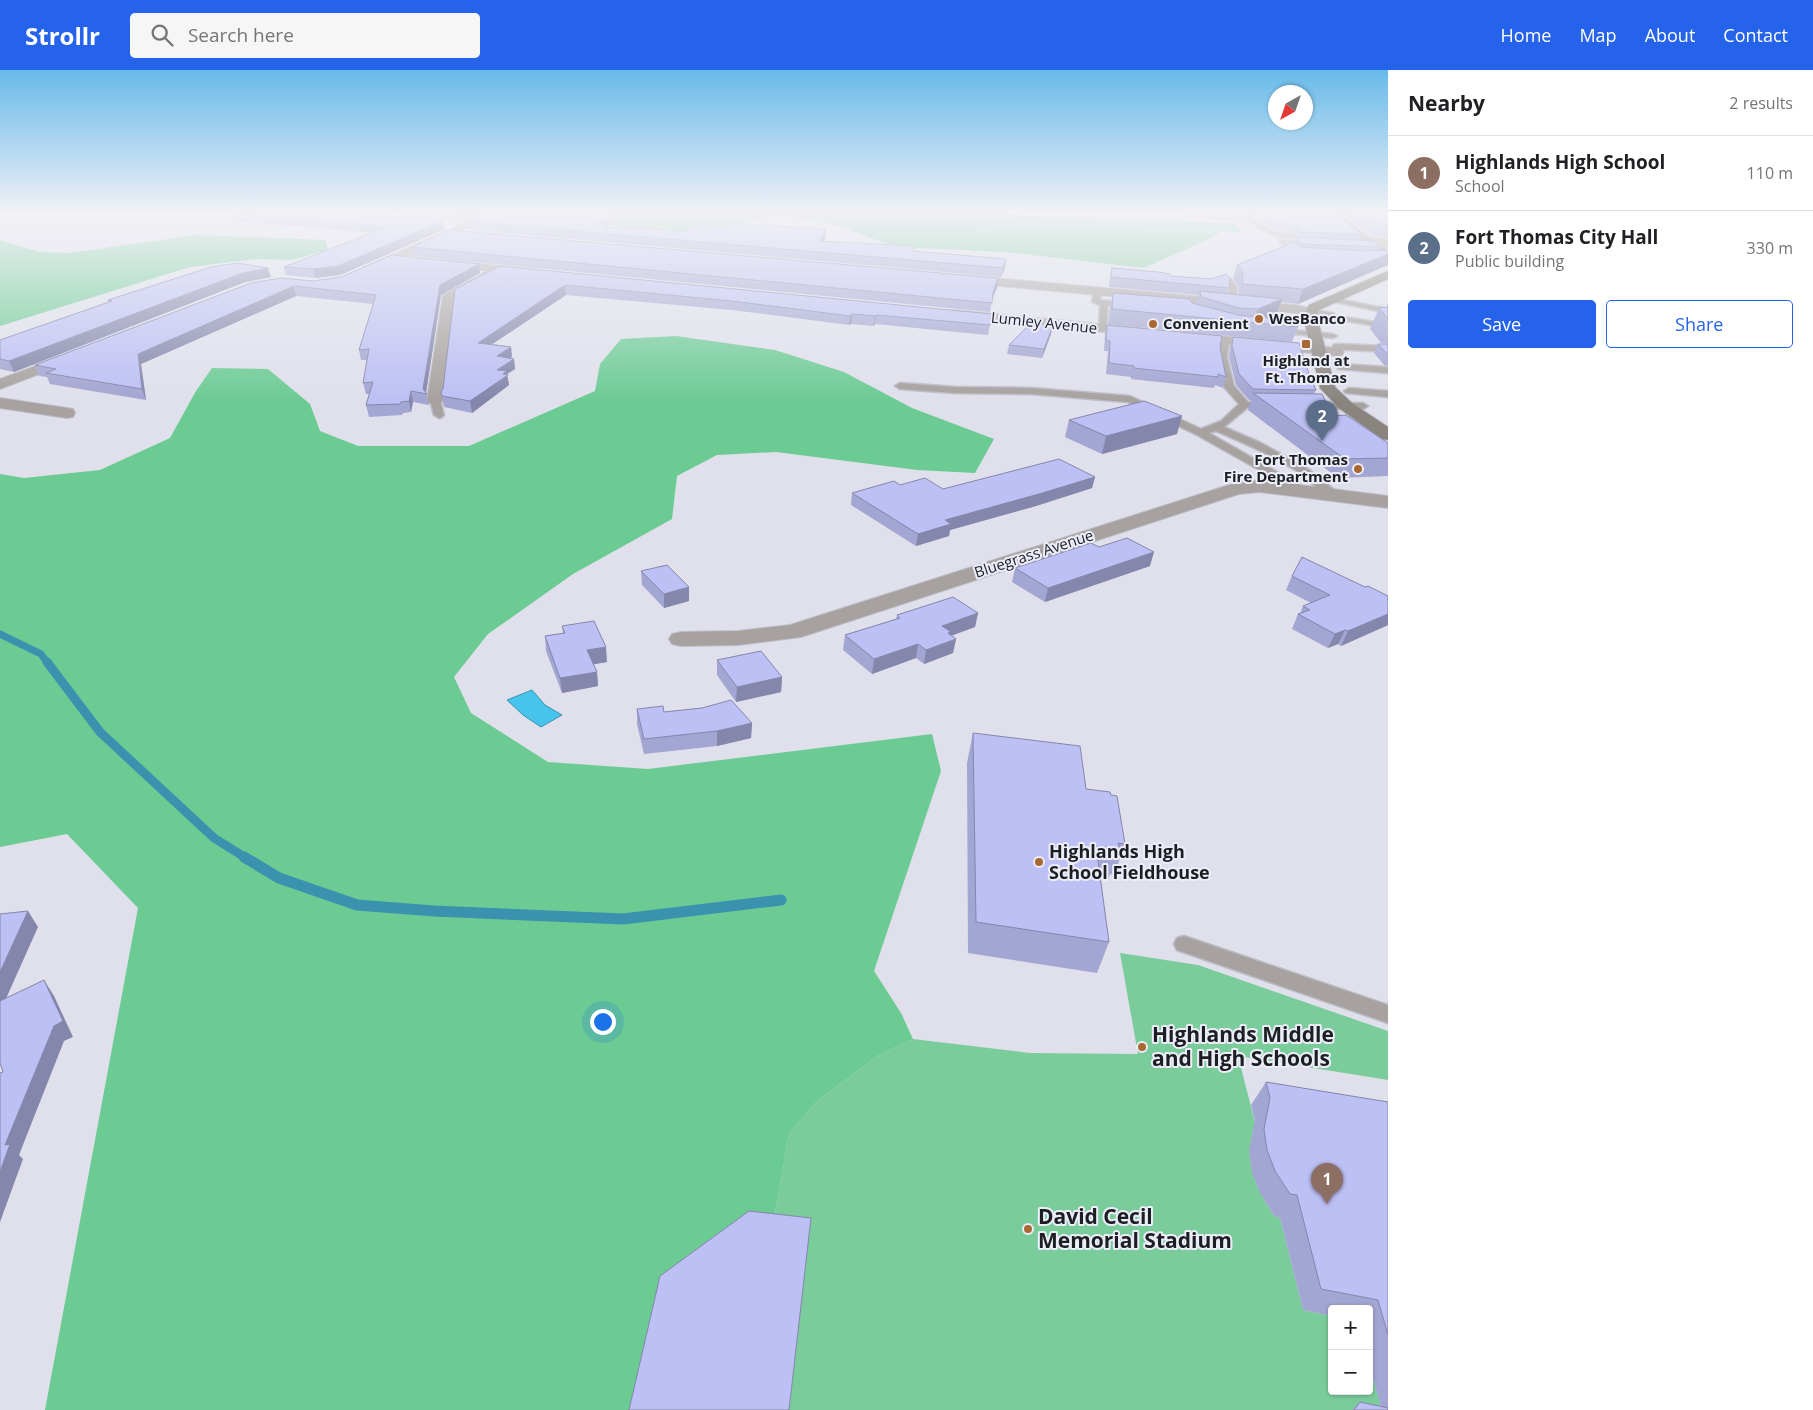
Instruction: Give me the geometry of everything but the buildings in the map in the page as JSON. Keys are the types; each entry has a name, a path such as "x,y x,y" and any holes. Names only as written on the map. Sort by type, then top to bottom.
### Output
{"main road":[{"path":"1388,275 1314,308 1310,316 1328,388 1346,406 1388,435"},
{"path":"1388,285 1349,303 1329,316 1329,325 1342,363 1363,406 1388,422"}],"street":[{"path":"353,277 358,275"},
{"path":"435,400 448,320 449,295 489,275"},
{"path":"946,278 1011,289 1097,291 1189,304 1232,303 1311,312 1329,316"},
{"name":"Lumley Avenue","path":"942,313 1005,314 1102,328 1153,333"},
{"path":"1171,335 1318,350 1342,363"},
{"path":"0,384 82,352"},
{"path":"0,403 67,413"},
{"name":"Bluegrass Avenue","path":"681,639 738,638 793,632 1236,489 1258,486 1388,502"}],"lane":[{"path":"1228,281 1233,286 1232,303"},
{"path":"1097,291 1096,302 1138,306"},
{"path":"1333,299 1388,311"},
{"path":"1102,328 1104,302"},
{"path":"1329,316 1388,326"},
{"path":"1270,330 1314,334 1342,363 1388,394"},
{"path":"1226,341 1223,357 1229,387 1245,405"},
{"path":"1342,363 1388,350"},
{"path":"1342,363 1388,358"},
{"path":"1342,363 1388,370"},
{"path":"900,386 956,390 1031,391 1130,399 1201,433 1306,492"},
{"path":"435,400 439,415"},
{"path":"1201,433 1225,423 1237,410 1245,405 1281,405"},
{"path":"1298,406 1363,406"},
{"path":"1216,427 1257,445 1304,471 1334,495"},
{"path":"1184,944 1388,1014"}],"green space":[{"path":"0,275 166,275 0,326"},
{"path":"676,336 775,350 844,372 912,408 994,439 975,473 917,470 776,452 717,455 677,476 672,519 573,574 488,634 454,677 471,713 548,762 648,769 932,734 941,771 874,971 901,1013 913,1039 879,1055 817,1101 789,1134 770,1242 637,1410 45,1410 138,908 67,834 0,847 0,474 24,478 100,470 170,438 196,391 212,368 268,369 310,404 320,431 358,446 469,446 595,391 600,364 621,339"},
{"name":"David Cecil Memorial Stadium","path":"1120,953 1198,965 1388,1031 1388,1080 1238,1056 1257,1130 1253,1131 1251,1144 1253,1175 1261,1194 1274,1216 1280,1218 1303,1310 1328,1315 1328,1395 1373,1395 1373,1378 1382,1410 637,1410 770,1242 789,1134 817,1101 879,1055 913,1039 1030,1053 1138,1054"}],"water":[{"path":"532,690 545,705 562,715 541,727 523,715 507,700"}],"waterway":[{"path":"0,634 41,654 48,664"},
{"path":"47,662 100,732 214,838 246,858"},
{"path":"244,857 279,878 357,905 434,911 623,919 781,900"}],"place":[{"name":"WesBanco","path":"1259,319"},
{"name":"Convenient","path":"1153,324"},
{"name":"Highland at Ft. Thomas","path":"1306,344"},
{"name":"Fort Thomas City Hall","path":"1322,441"},
{"name":"Fort Thomas Fire Department","path":"1358,469"},
{"name":"Highlands High School Fieldhouse","path":"1039,862"},
{"name":"Highlands Middle and High Schools","path":"1142,1047"},
{"name":"Highlands High School","path":"1327,1204"},
{"name":"David Cecil Memorial Stadium","path":"1028,1229"}]}
